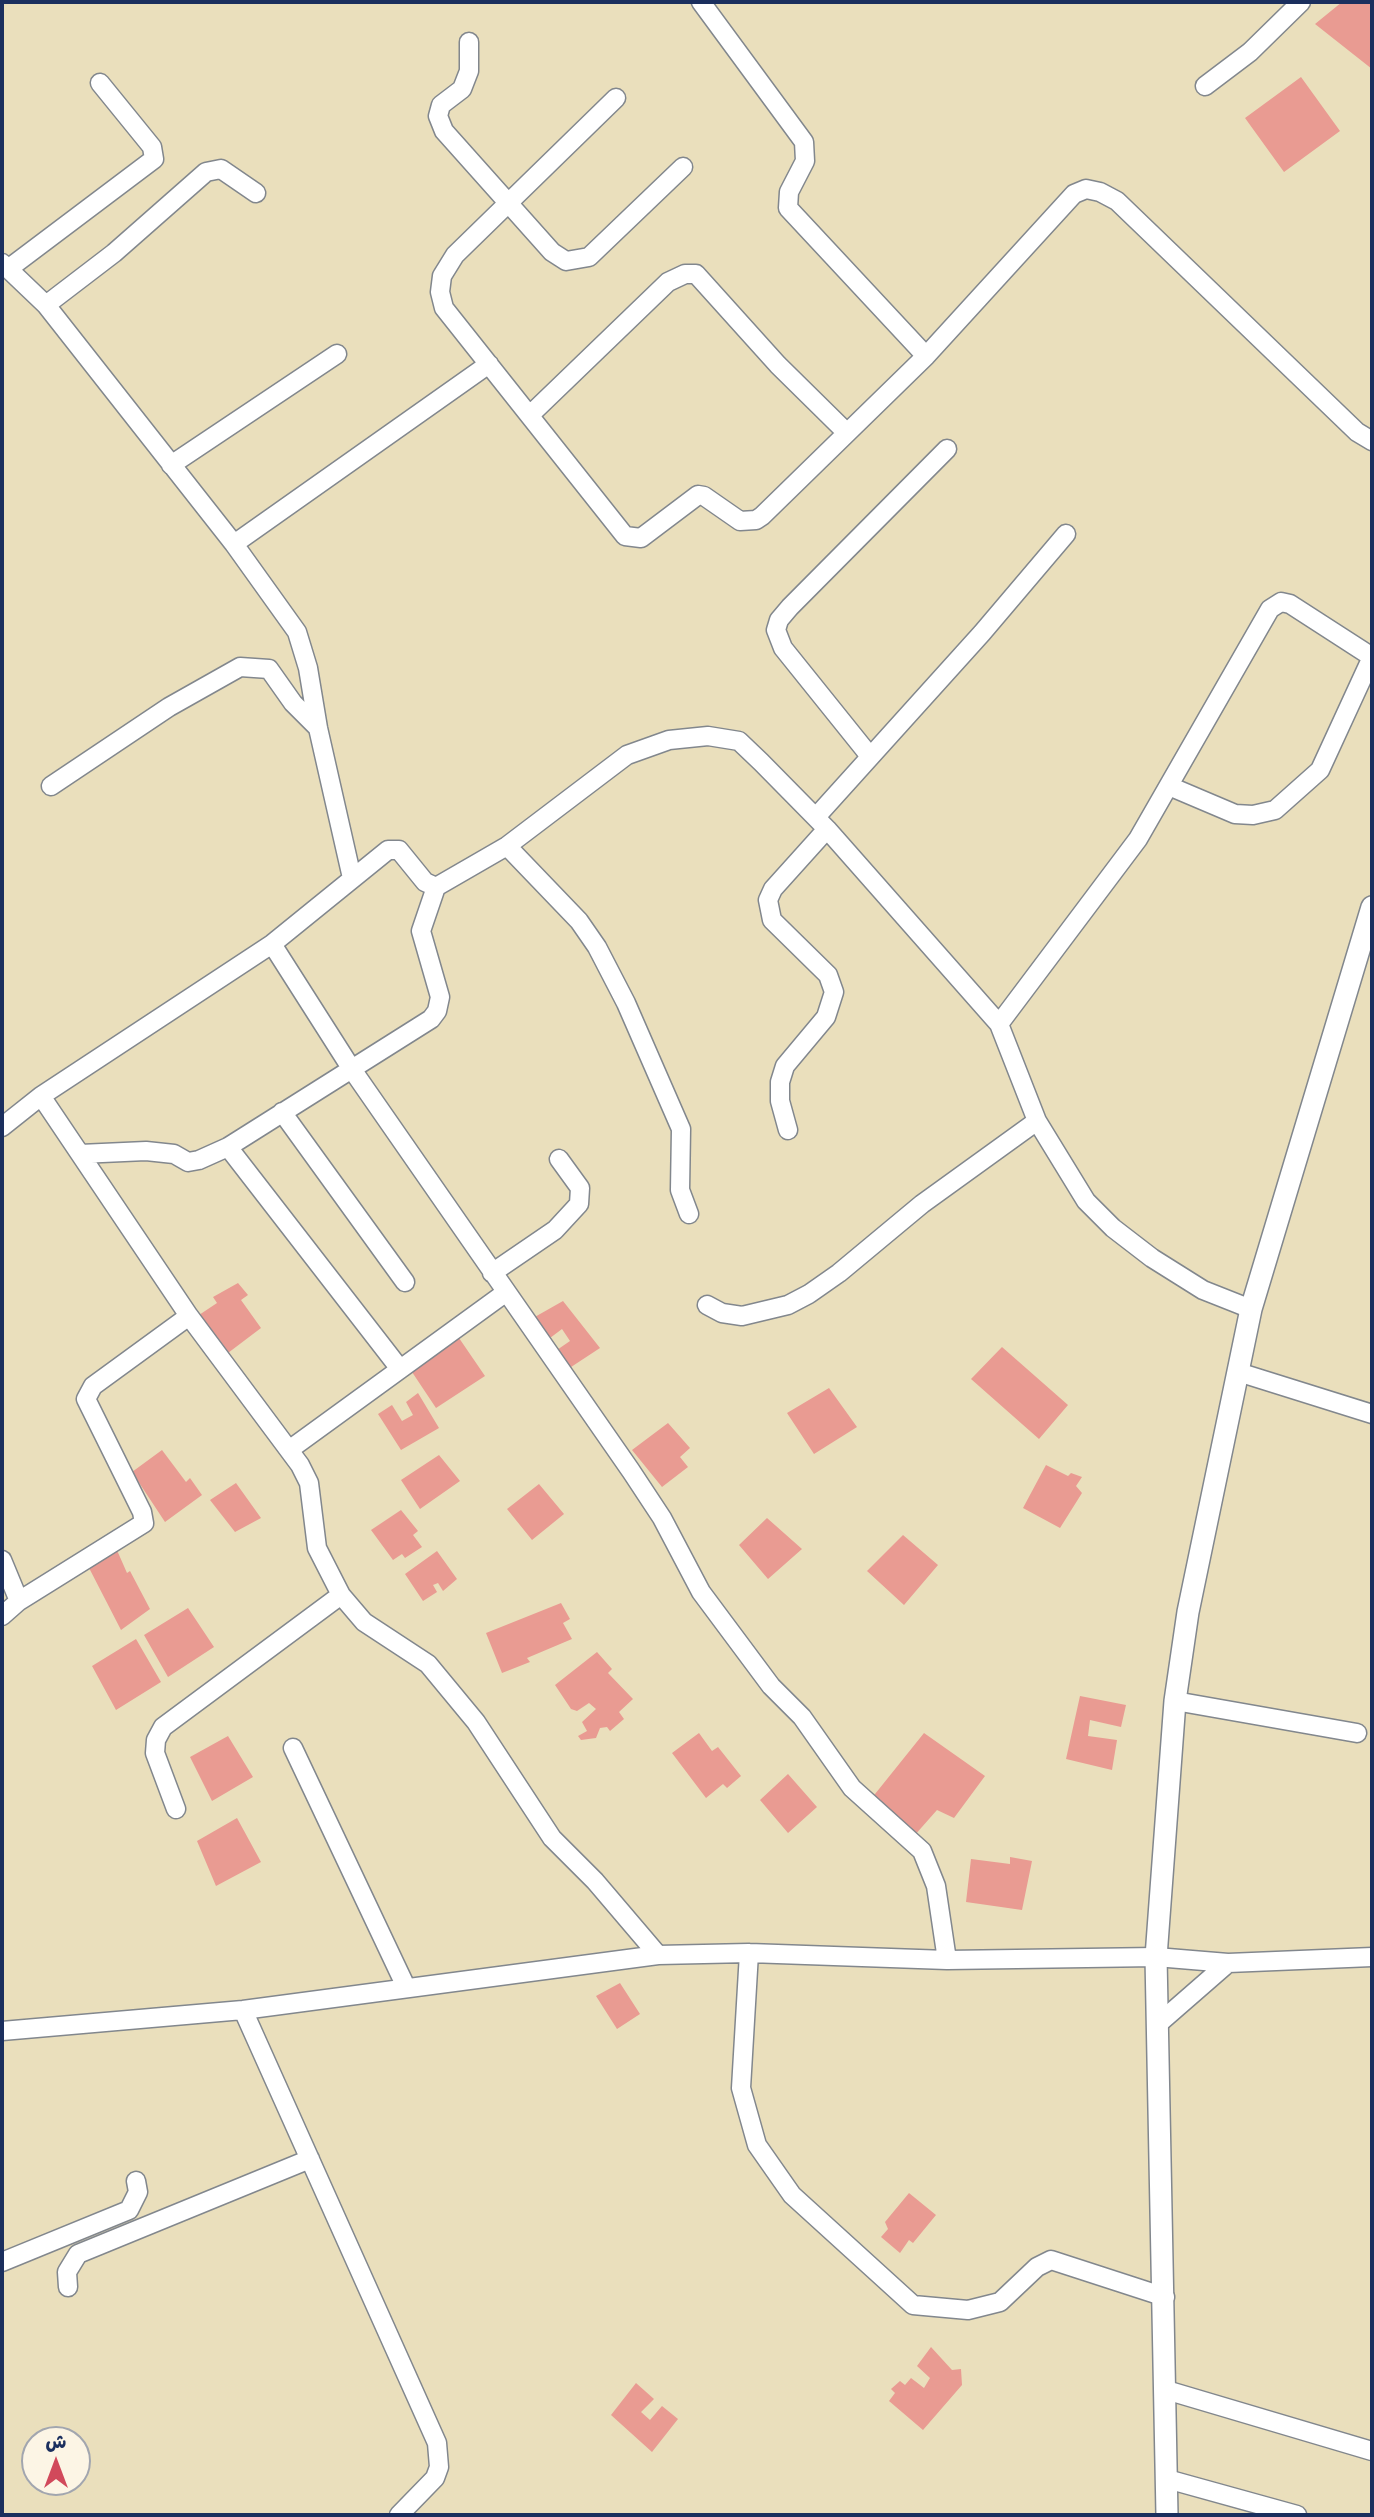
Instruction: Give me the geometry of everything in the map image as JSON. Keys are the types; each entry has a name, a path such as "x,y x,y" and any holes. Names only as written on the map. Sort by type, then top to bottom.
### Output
{"street":[{"path":"701,2 804,142 805,161 789,192 788,208 926,356"},
{"path":"1205,86 1250,52 1301,2"},
{"path":"469,42 469,71 462,89 440,106 438,116 444,131 552,252 566,261 589,257 684,167"},
{"path":"100,83 152,147 154,159 5,266 46,305 234,544 296,632 308,668 318,728 352,878"},
{"path":"617,98 454,255 442,276 440,292 444,308 619,531 632,538 641,538 698,495 704,496 740,521 756,520 926,356 1074,194 1086,190 1100,192 1117,201 1357,432 1372,441"},
{"path":"46,305 114,253 206,172 221,169 256,193"},
{"path":"530,415 668,282 685,274 696,274 778,365 846,432"},
{"path":"171,465 337,354"},
{"path":"234,544 489,364"},
{"path":"869,755 783,648 776,630 779,620 790,607 947,449"},
{"path":"788,1130 780,1101 780,1082 785,1066 826,1017 834,992 828,975 772,920 768,900 773,889 869,755 982,633 1066,534"},
{"path":"999,1024 1138,839 1168,786 1275,605 1290,604 1372,657 1320,770 1275,810 1253,815 1235,814 1168,786"},
{"path":"51,786 169,707 240,667 270,669 293,703 318,728"},
{"path":"80,1154 146,1151 174,1154 188,1162 228,1147 431,1019 437,1011 440,997 421,931 436,887 507,846 627,755 669,740 708,736 739,741 821,823 999,1024 1037,1121 1086,1201 1113,1228 1152,1258 1203,1290 1251,1309"},
{"path":"507,846 579,921 597,947 626,1003 681,1129 680,1190 689,1214"},
{"path":"2,1127 41,1096 272,944 352,878 394,849 399,850 425,882 436,887"},
{"path":"1167,2515 1165,2297 1156,1957 1175,1702 1188,1612 1251,1309 1366,954 1372,907"},
{"path":"272,944 351,1068 631,1471 662,1518 701,1592 754,1664 802,1717 852,1788 922,1851 936,1886 947,1959"},
{"path":"41,1096 189,1316 289,1450 309,1483 317,1548 341,1595 363,1622 428,1664 476,1722 552,1838 595,1881 658,1955"},
{"path":"282,1112 405,1282"},
{"path":"707,1305 722,1313 742,1316 788,1305 809,1294 839,1273 922,1203 1037,1121"},
{"path":"228,1147 400,1369"},
{"path":"492,1273 555,1230 579,1204 580,1188 559,1159"},
{"path":"289,1450 505,1293"},
{"path":"2,1615 19,1601 140,1528 144,1523 142,1512 86,1399 93,1386 189,1316"},
{"path":"1238,1371 1372,1414"},
{"path":"2,1560 19,1601"},
{"path":"176,1809 155,1753 156,1740 163,1727 341,1595"},
{"path":"1175,1702 1357,1733"},
{"path":"293,1748 406,1987"},
{"path":"748,1954 741,2088 757,2145 792,2195 913,2305 968,2310 1000,2302 1037,2267 1051,2260 1165,2297"},
{"path":"2,2031 243,2010 658,1955 748,1954 947,1959 1156,1957 1228,1963 1372,1957"},
{"path":"1158,2024 1228,1963"},
{"path":"243,2010 437,2443 439,2467 435,2478 399,2515"},
{"path":"68,2287 67,2272 70,2262 78,2254 310,2159"},
{"path":"2,2262 129,2210 138,2192 136,2181"},
{"path":"1166,2390 1372,2451"},
{"path":"1167,2479 1297,2515"}],"building":[{"path":"1342,2 1372,2 1372,69 1315,24"},
{"path":"1301,77 1340,131 1284,172 1245,118"},
{"path":"238,1283 248,1295 241,1300 261,1328 224,1356 196,1317 217,1303 213,1297"},
{"path":"563,1301 600,1348 565,1371 554,1352 570,1341 562,1329 546,1341 533,1318"},
{"path":"459,1338 485,1376 436,1408 410,1369"},
{"path":"1002,1347 1068,1405 1039,1439 971,1379"},
{"path":"829,1388 857,1427 814,1454 787,1413"},
{"path":"418,1393 439,1428 401,1450 378,1414 392,1405 402,1421 413,1415 406,1402"},
{"path":"668,1423 690,1448 680,1457 688,1467 662,1487 632,1450"},
{"path":"162,1450 186,1482 190,1478 202,1495 165,1522 132,1472"},
{"path":"439,1455 460,1481 420,1509 401,1480"},
{"path":"1046,1465 1068,1476 1071,1473 1082,1477 1076,1486 1082,1493 1060,1528 1023,1508"},
{"path":"236,1483 261,1518 235,1532 210,1500"},
{"path":"539,1484 564,1514 532,1540 507,1509"},
{"path":"401,1510 418,1531 413,1535 422,1547 405,1558 402,1554 393,1560 371,1530"},
{"path":"767,1518 802,1549 768,1579 739,1545"},
{"path":"903,1535 938,1565 904,1605 867,1571"},
{"path":"116,1548 127,1573 130,1571 150,1609 121,1630 87,1564"},
{"path":"437,1551 457,1579 443,1591 438,1583 433,1585 437,1592 423,1601 405,1574"},
{"path":"561,1603 570,1619 563,1623 572,1639 527,1658 530,1662 502,1673 486,1633"},
{"path":"188,1608 214,1647 168,1677 144,1635"},
{"path":"136,1639 161,1682 116,1710 92,1666"},
{"path":"597,1652 612,1669 608,1673 633,1699 619,1712 624,1719 610,1731 607,1727 600,1728 596,1738 581,1740 578,1736 587,1731 582,1722 596,1709 589,1703 577,1711 571,1709 555,1685"},
{"path":"1080,1696 1126,1705 1121,1727 1090,1720 1088,1736 1117,1740 1112,1770 1066,1759"},
{"path":"699,1733 712,1751 718,1747 741,1776 727,1788 723,1784 706,1798 672,1753"},
{"path":"924,1733 985,1776 954,1818 937,1810 914,1836 871,1799"},
{"path":"228,1736 253,1777 212,1801 190,1757"},
{"path":"788,1774 817,1807 788,1833 760,1800"},
{"path":"237,1818 261,1862 216,1886 197,1841"},
{"path":"1010,1857 1032,1861 1022,1910 966,1902 971,1859 1010,1864"},
{"path":"620,1983 640,2014 617,2029 596,1996"},
{"path":"909,2193 936,2215 913,2243 909,2240 900,2253 881,2237 888,2229 885,2222"},
{"path":"931,2347 952,2370 961,2369 962,2385 923,2430 889,2401 895,2393 891,2389 900,2381 905,2385 911,2378 924,2388 930,2378 917,2366"},
{"path":"636,2383 654,2399 641,2412 650,2420 662,2406 678,2419 652,2452 611,2415"}]}
